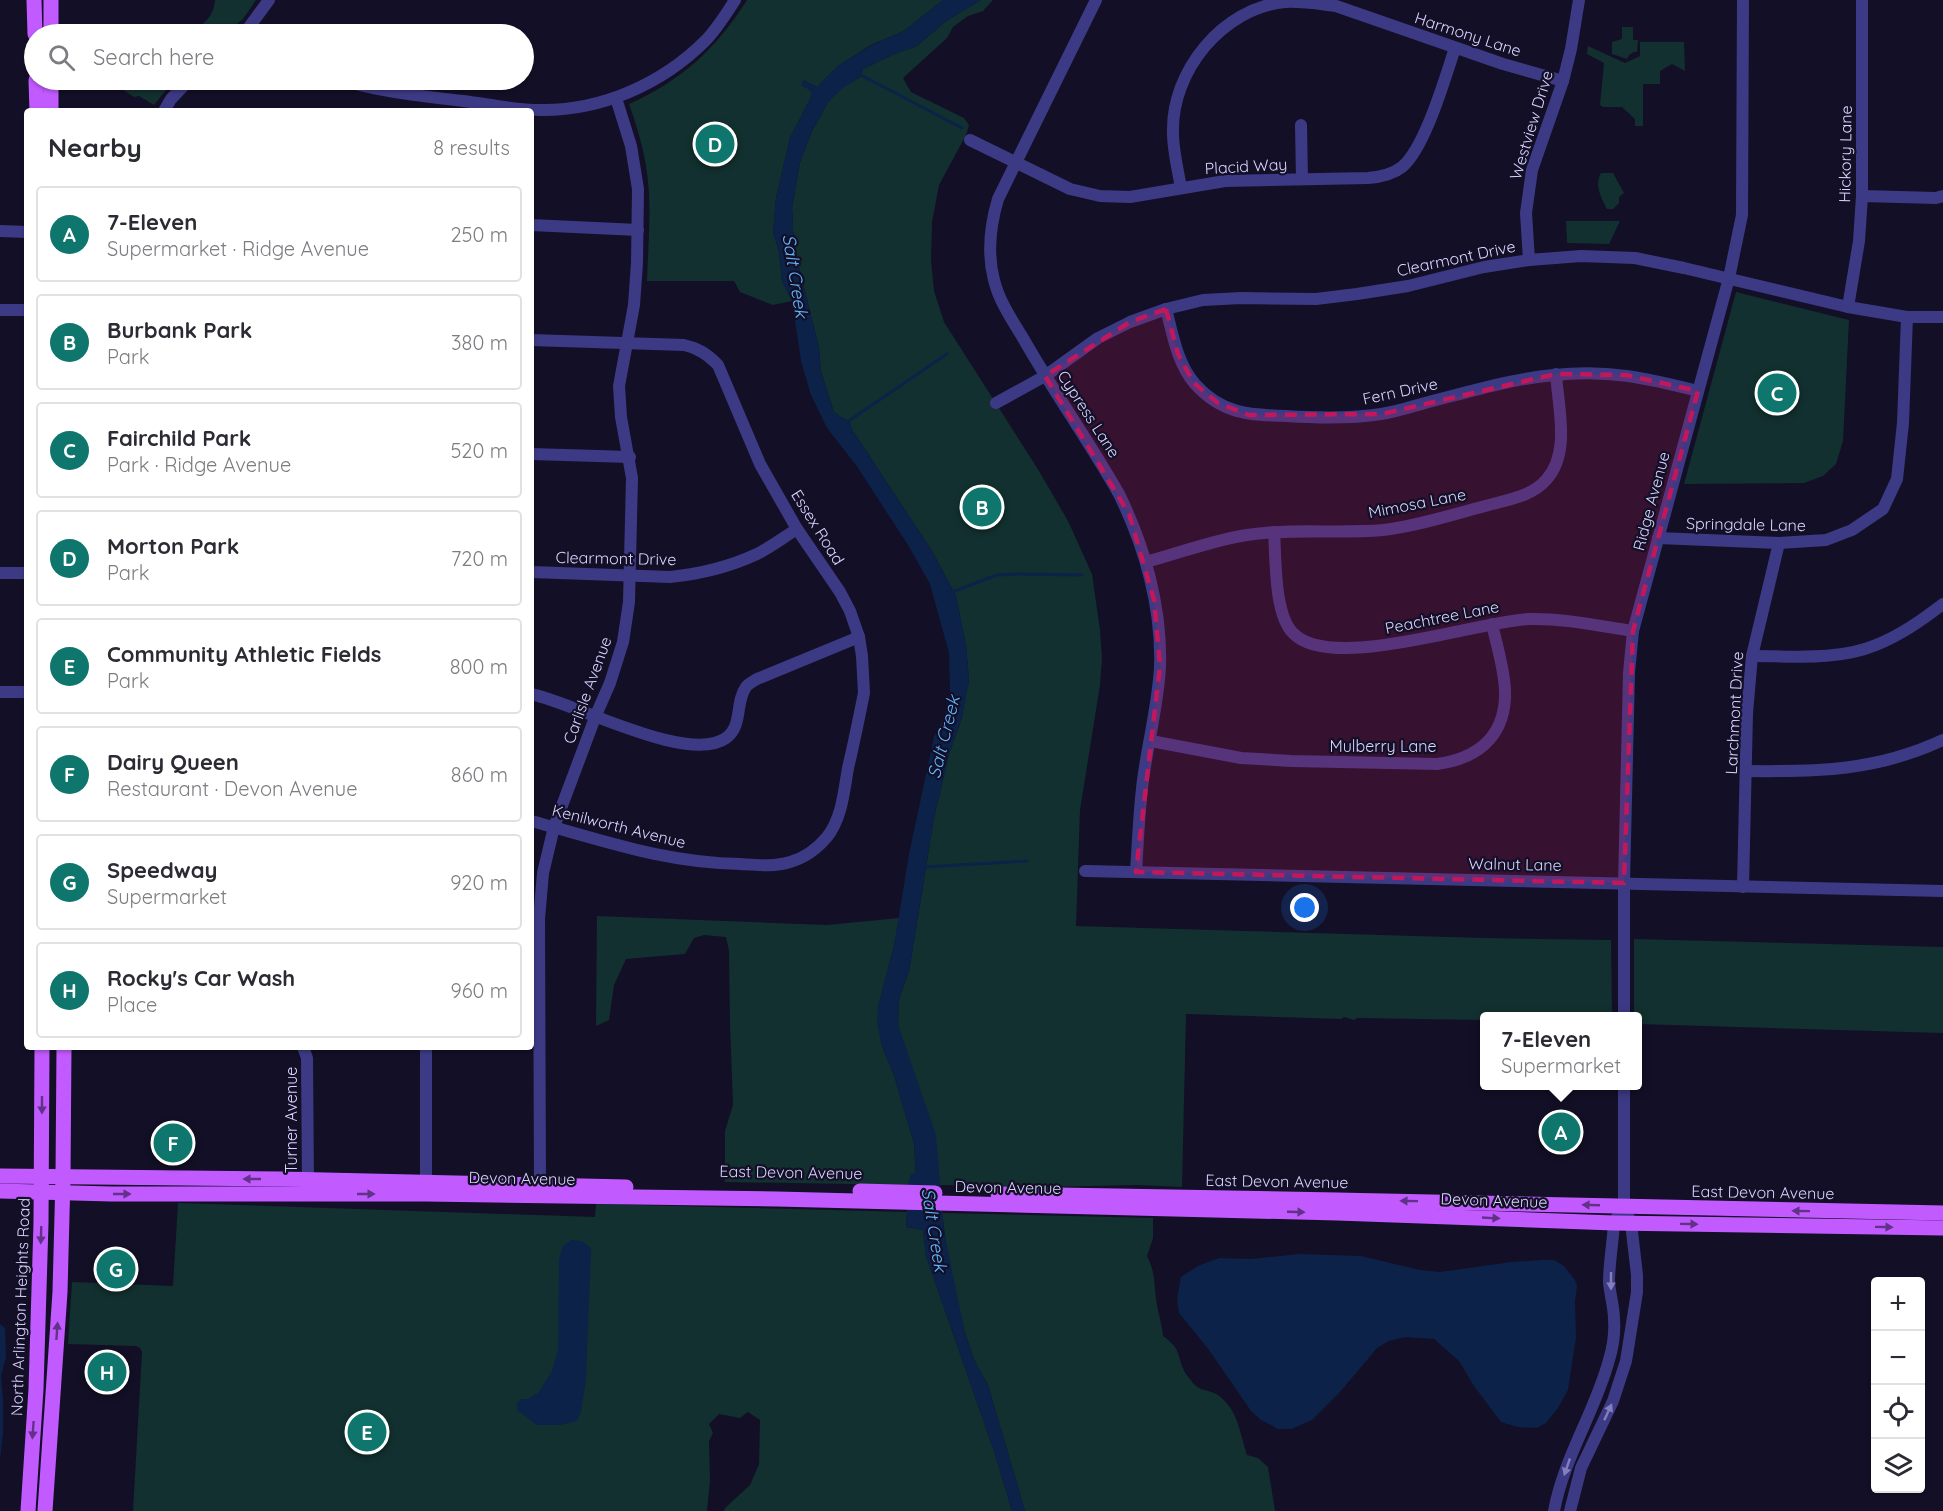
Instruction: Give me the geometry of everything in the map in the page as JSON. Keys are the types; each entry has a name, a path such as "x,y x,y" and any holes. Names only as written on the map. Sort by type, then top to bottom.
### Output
{"main road":[{"path":"34,0 35,24"},
{"path":"51,0 51,24"},
{"path":"36,90 37,108"},
{"path":"51,90 51,108"},
{"name":"North Arlington Heights Road","path":"28,1511 36,1389 43,1176 42,1050"},
{"path":"45,1511 59,1310 64,1050"},
{"name":"Devon Avenue","path":"0,1176 43,1176 63,1185"},
{"name":"Devon Avenue","path":"0,1191 42,1192 63,1185 889,1197"},
{"name":"Devon Avenue","path":"426,1189 540,1185 611,1187"},
{"name":"East Devon Avenue","path":"611,1187 964,1199 1624,1206 1943,1213"},
{"name":"Devon Avenue","path":"964,1199 1614,1223 1943,1228"}],"street":[{"path":"251,24 269,0"},
{"path":"534,109 575,108 616,98 654,80 682,61 706,40 735,0"},
{"name":"Cypress Lane","path":"1096,0 998,199 990,232 991,266 994,283 1001,300 1044,376 1119,494 1129,514 1146,562 1159,639 1159,675 1143,783 1136,872"},
{"name":"Westview Drive","path":"1529,260 1526,213 1532,170 1563,81 1579,0"},
{"name":"Ridge Avenue","path":"1624,1012 1624,883 1629,673 1633,632 1729,278 1742,215 1743,0"},
{"name":"Hickory Lane","path":"1848,307 1859,241 1862,196 1862,0"},
{"name":"Harmony Lane","path":"1181,188 1173,132 1177,101 1184,82 1194,62 1207,44 1223,29 1241,15 1264,7 1285,2 1309,2 1336,6 1455,48 1563,81"},
{"name":"Placid Way","path":"970,140 1070,189 1100,196 1130,197 1225,181 1382,177 1402,168 1418,148 1455,48"},
{"path":"166,108 180,90"},
{"path":"382,90 524,108"},
{"name":"Carlisle Avenue","path":"540,1185 539,919 543,873 554,827 610,683 623,642 629,602 632,478 621,417 619,386 634,305 638,189 636,167 616,98"},
{"path":"1301,124 1302,179"},
{"path":"1862,196 1936,198 1943,196"},
{"path":"534,225 638,230"},
{"path":"0,231 24,232"},
{"name":"Clearmont Drive","path":"996,403 1044,376 1098,338 1130,322 1166,309 1203,300 1316,299 1357,294 1408,286 1484,267 1529,260 1581,256 1635,258 1848,307 1906,317 1943,317"},
{"name":"Fern Drive","path":"1166,309 1178,354 1194,383 1218,403 1249,415 1320,418 1382,414 1524,379 1556,374 1626,375 1698,391"},
{"path":"0,310 24,310"},
{"name":"Springdale Lane","path":"1658,538 1779,543 1826,540 1851,530 1883,509 1897,479 1903,423 1906,317"},
{"name":"Essex Road","path":"534,340 684,345 696,348 708,355 718,365 760,464 797,529 840,592 850,611 859,637 864,693 840,809 828,836 811,852 789,862 772,865"},
{"name":"Mimosa Lane","path":"1146,562 1225,539 1274,532 1385,530 1431,520 1532,492 1547,479 1561,446 1556,374"},
{"path":"534,454 630,457"},
{"name":"Clearmont Drive","path":"534,572 670,577 735,564 759,553 797,529"},
{"name":"Peachtree Lane","path":"1274,532 1281,613 1288,627 1306,643 1322,647 1385,645 1410,642 1513,620 1548,620 1633,632"},
{"name":"Larchmont Drive","path":"1743,887 1752,656 1779,543"},
{"path":"0,573 24,573"},
{"path":"1752,656 1843,654 1875,646 1912,627 1943,604"},
{"name":"Mulberry Lane","path":"1150,741 1241,758 1373,763 1455,762 1480,750 1497,727 1503,711 1505,696 1492,624"},
{"path":"534,695 596,715 642,734 696,745 712,744 724,739 732,732 746,687 757,679 859,637"},
{"path":"0,692 24,692"},
{"path":"1746,771 1811,772 1857,767 1918,751 1943,741"},
{"name":"Kenilworth Avenue","path":"534,822 604,843 658,856 727,864 772,865"},
{"name":"Walnut Lane","path":"1085,871 1943,891"},
{"name":"Turner Avenue","path":"304,1050 307,1058 308,1187"},
{"path":"426,1050 426,1189"},
{"path":"1570,1511 1581,1468 1613,1401 1626,1361 1637,1284 1631,1223 1624,1206 1624,1090"},
{"path":"1554,1511 1572,1450 1600,1386 1612,1348 1614,1318 1609,1281 1614,1223 1624,1206"}],"highlighted area":[{"path":"1166,309 1178,354 1194,383 1218,403 1249,415 1382,414 1556,374 1626,375 1698,391 1633,631 1624,883 1136,872 1160,666 1154,600 1129,514 1045,376 1130,322"}],"green space":[{"path":"215,0 256,0 237,24 203,24 210,16"},
{"path":"747,0 943,0 904,31 871,45 838,66 817,87 803,80 811,91 811,97 790,138 776,198 773,232 779,251 782,281 792,301 773,305 740,292 734,281 647,281 649,200 646,164 629,104 665,85 696,61 723,34"},
{"path":"981,0 993,0 983,11 968,16 953,27 947,38 903,78 911,92 964,118 969,125 939,185 932,222 931,260 934,291 944,322 1039,471 1068,521 1092,574 1102,658 1100,685 1080,810 1076,926 1611,940 1612,1012 1480,1012 1480,1020 1357,1018 1354,1020 1344,1017 1341,1019 1186,1014 1182,1187 939,1185 898,1025 899,999 909,971 934,818 949,754 961,721 969,680 966,646 956,596 932,551 851,428 850,421 834,412 821,372 819,348 794,247 792,208 800,162 812,131 828,102 843,87 860,77 863,69 917,46 946,21"},
{"path":"1622,27 1633,27 1633,40 1638,40 1637,52 1630,54 1627,59 1612,54 1612,42 1622,39"},
{"path":"1640,42 1684,42 1685,71 1672,64 1660,71 1660,84 1643,84 1643,126 1635,126 1635,119 1622,107 1600,105 1604,63 1587,54 1588,46 1625,63 1640,56"},
{"path":"123,90 166,90 154,105 139,96 134,97"},
{"path":"1601,173 1613,173 1624,193 1619,197 1619,203 1613,209 1607,209 1601,196 1598,182"},
{"path":"1566,221 1620,221 1609,244 1567,243"},
{"path":"1736,292 1849,320 1843,441 1836,464 1823,476 1804,483 1684,484"},
{"path":"597,916 827,925 899,918 878,1007 882,1046 894,1075 914,1144 916,1174 911,1175 908,1185 725,1182 725,1131 733,1105 729,951 726,937 704,935 694,938 685,954 626,959 614,985 609,1020 596,1026"},
{"path":"1634,939 1943,947 1943,1033 1642,1024 1642,1012 1634,1012"},
{"path":"178,1203 595,1217 596,1204 907,1212 906,1227 923,1230 926,1256 995,1454 1012,1511 724,1511 750,1485 759,1464 760,1420 748,1412 740,1418 719,1414 709,1424 713,1433 709,1441 710,1481 707,1511 133,1511 142,1352 136,1346 68,1344 72,1282 173,1286"},
{"path":"942,1213 1153,1218 1153,1238 1147,1256 1153,1272 1163,1336 1174,1346 1185,1372 1193,1383 1223,1399 1234,1413 1247,1455 1258,1458 1268,1467 1275,1511 1025,1511 988,1385 975,1362 965,1333 949,1265"}],"water":[{"name":"Salt Creek","path":"943,0 981,0 946,21 917,46 863,69 860,77 828,102 812,131 800,162 792,208 794,247 819,348 821,372 834,412 850,421 851,428 932,551 956,596 966,646 969,680 961,721 949,754 934,818 909,971 899,999 898,1025 936,1135 944,1232 965,1333 975,1362 988,1385 1025,1511 1012,1511 995,1454 926,1256 923,1230 906,1227 908,1184 911,1175 916,1173 914,1144 894,1075 882,1046 877,1023 878,1007 894,946 909,854 934,737 945,715 950,691 949,653 930,584 908,545 856,465 827,428 811,395 801,361 792,301 782,281 779,251 773,232 776,198 790,138 811,97 811,91 801,85 803,80 817,87 838,66 872,45 904,31"},
{"path":"571,1240 582,1241 591,1248 586,1379 581,1412 577,1421 561,1425 537,1425 517,1410 517,1403 539,1392 552,1371 558,1349 559,1260 562,1247"},
{"path":"1299,1254 1361,1256 1420,1270 1440,1272 1511,1262 1554,1260 1564,1266 1577,1286 1576,1337 1568,1390 1546,1423 1537,1428 1517,1427 1501,1422 1474,1386 1459,1361 1434,1339 1405,1337 1389,1341 1377,1348 1340,1392 1312,1420 1291,1429 1278,1429 1261,1420 1251,1411 1209,1350 1179,1313 1177,1299 1181,1277 1198,1266 1219,1258 1251,1259"},
{"path":"0,1324 5,1328 6,1357 1,1376 3,1434 0,1460"}],"waterway":[{"path":"857,73 962,128"},
{"path":"847,422 947,354"},
{"path":"952,592 997,575 1082,575"},
{"path":"924,867 1027,861"}],"place":[{"name":"Morton Park","path":"715,144"},
{"name":"Fairchild Park","path":"1777,393"},
{"name":"Burbank Park","path":"982,507"},
{"name":"7-Eleven","path":"1561,1132"},
{"name":"Dairy Queen","path":"173,1143"},
{"name":"Speedway","path":"116,1269"},
{"name":"Rocky's Car Wash","path":"107,1372"},
{"name":"Community Athletic Fields","path":"367,1432"}]}
